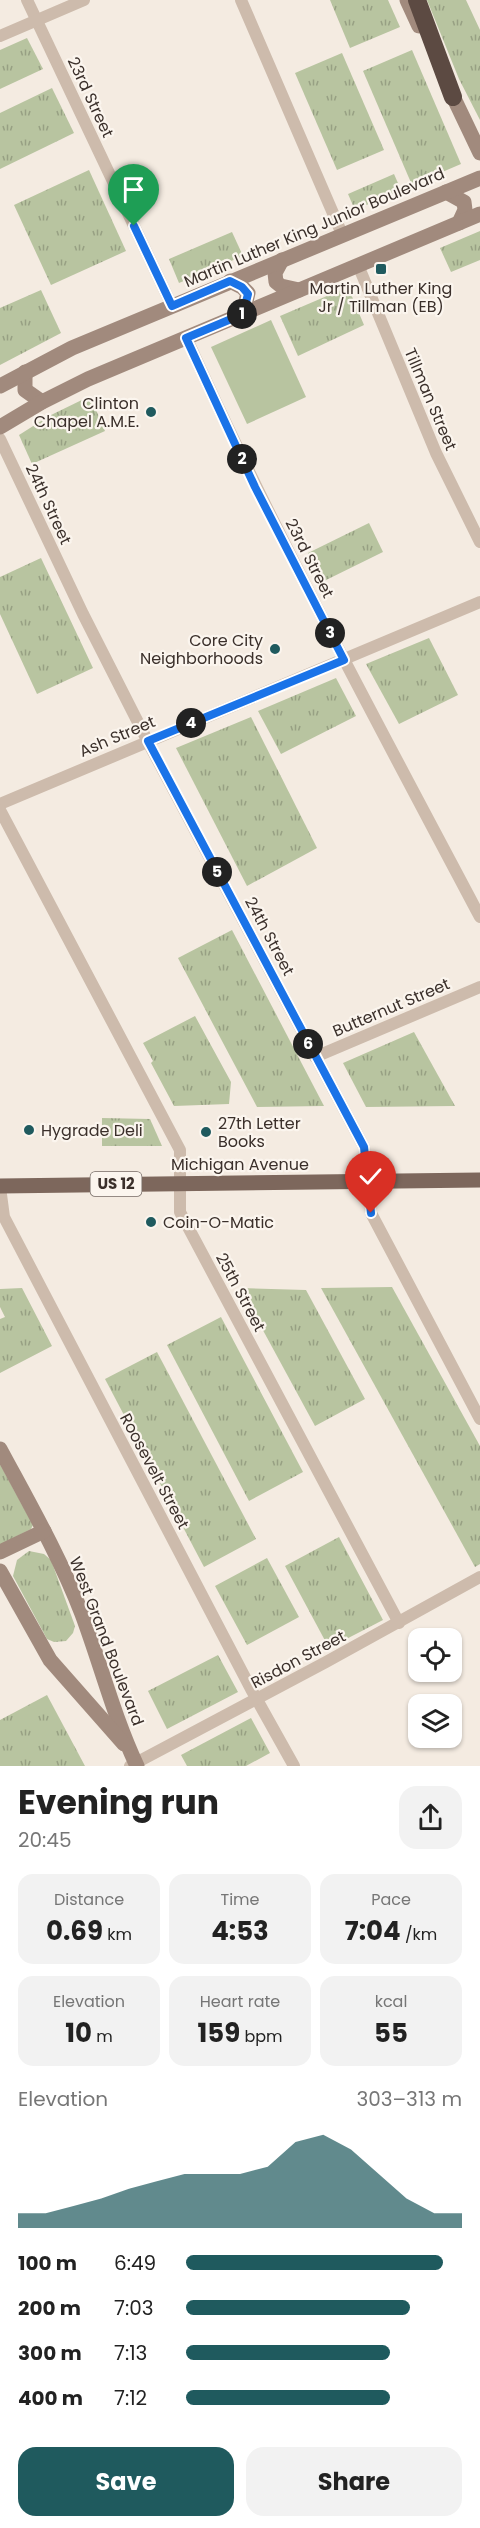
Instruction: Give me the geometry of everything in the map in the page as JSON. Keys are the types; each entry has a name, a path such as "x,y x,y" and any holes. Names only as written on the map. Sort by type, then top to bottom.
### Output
{"highway":[{"path":"417,0 453,97"}],"main road":[{"path":"406,0 480,153"},
{"name":"Martin Luther King Junior Boulevard","path":"0,386 72,348 480,178"},
{"path":"446,192 464,202 465,210 459,223"},
{"path":"0,427 42,402 88,379 480,214"},
{"path":"282,260 275,273 276,282 281,286 299,290"},
{"path":"230,281 242,287 248,294 243,314"},
{"path":"25,372 25,390 42,402"},
{"name":"Michigan Avenue","path":"0,1186 480,1180"},
{"name":"West Grand Boulevard","path":"0,1449 44,1531 81,1614 133,1761"},
{"path":"0,1552 44,1531"},
{"name":"West Grand Boulevard","path":"0,1571 50,1660 133,1761"}],"street":[{"name":"23rd Street","path":"27,0 172,306"},
{"path":"0,36 84,0"},
{"path":"241,0 342,234"},
{"name":"Tillman Street","path":"358,265 436,453 480,542"},
{"name":"23rd Street","path":"186,338 255,487 480,917"},
{"name":"24th Street","path":"0,439 83,614 148,741 364,1147 371,1213 480,1419"},
{"name":"Ash Street","path":"0,804 480,602"},
{"name":"25th Street","path":"0,810 180,1150 180,1212 399,1623"},
{"name":"Butternut Street","path":"315,1057 480,987"},
{"name":"Roosevelt Street","path":"0,1186 4,1217 294,1766"},
{"name":"Risdon Street","path":"133,1761 257,1699 480,1577"}],"green space":[{"path":"330,0 388,0 400,27 350,48"},
{"path":"427,0 466,0 480,30 480,120 459,79"},
{"path":"27,38 43,69 0,89 0,50"},
{"path":"412,50 461,164 412,185 363,71"},
{"path":"342,53 384,150 337,170 295,73"},
{"path":"52,88 74,133 0,169 0,113"},
{"path":"89,170 126,251 51,285 14,205"},
{"path":"394,174 401,190 355,210 348,194"},
{"path":"480,231 480,260 451,272 440,248"},
{"path":"232,232 243,256 179,283 169,259"},
{"path":"348,287 364,325 298,356 280,316"},
{"path":"41,290 61,333 0,365 0,308"},
{"path":"271,320 306,397 247,424 211,347"},
{"path":"90,396 105,431 32,464 19,435 49,416"},
{"path":"369,523 383,552 322,582 308,553"},
{"path":"41,558 93,668 37,694 0,614 0,577"},
{"path":"429,638 458,695 399,724 366,664"},
{"path":"336,678 356,716 281,754 258,711"},
{"path":"251,717 317,848 247,886 176,748"},
{"path":"232,930 324,1106 257,1107 178,958"},
{"path":"195,1016 231,1082 229,1104 174,1106 143,1043"},
{"path":"414,1032 455,1106 366,1107 343,1063"},
{"path":"102,1118 150,1119 162,1146 102,1146"},
{"path":"392,1287 480,1446 480,1564 475,1567 321,1288"},
{"path":"22,1288 52,1346 0,1373 0,1319 5,1317 0,1307 0,1289"},
{"path":"240,1288 306,1290 365,1399 315,1426"},
{"path":"221,1317 303,1472 249,1501 167,1345"},
{"path":"157,1352 256,1539 204,1567 105,1379"},
{"path":"0,1464 33,1525 31,1529 0,1545"},
{"path":"339,1537 383,1620 329,1648 285,1566"},
{"path":"29,1551 44,1554 51,1560 75,1626 73,1633 66,1641 54,1642 47,1639 13,1576 17,1560"},
{"path":"267,1558 299,1617 247,1645 215,1586"},
{"path":"218,1655 238,1692 167,1729 148,1691"},
{"path":"47,1695 85,1766 0,1766 0,1720"},
{"path":"251,1718 270,1753 246,1766 187,1766 181,1755"}],"place":[{"name":"Martin Luther King Jr / Tillman (EB)","path":"381,269"},
{"name":"Clinton Chapel A.M.E.","path":"151,412"},
{"name":"Core City Neighborhoods","path":"275,649"},
{"name":"Hygrade Deli","path":"29,1130"},
{"name":"27th Letter Books","path":"206,1132"},
{"name":"Coin-O-Matic","path":"151,1222"}],"route":[{"path":"134,226 172,306 230,281 242,287 248,294 243,314 186,338 255,487 344,660 148,741 364,1147 371,1213"}]}
